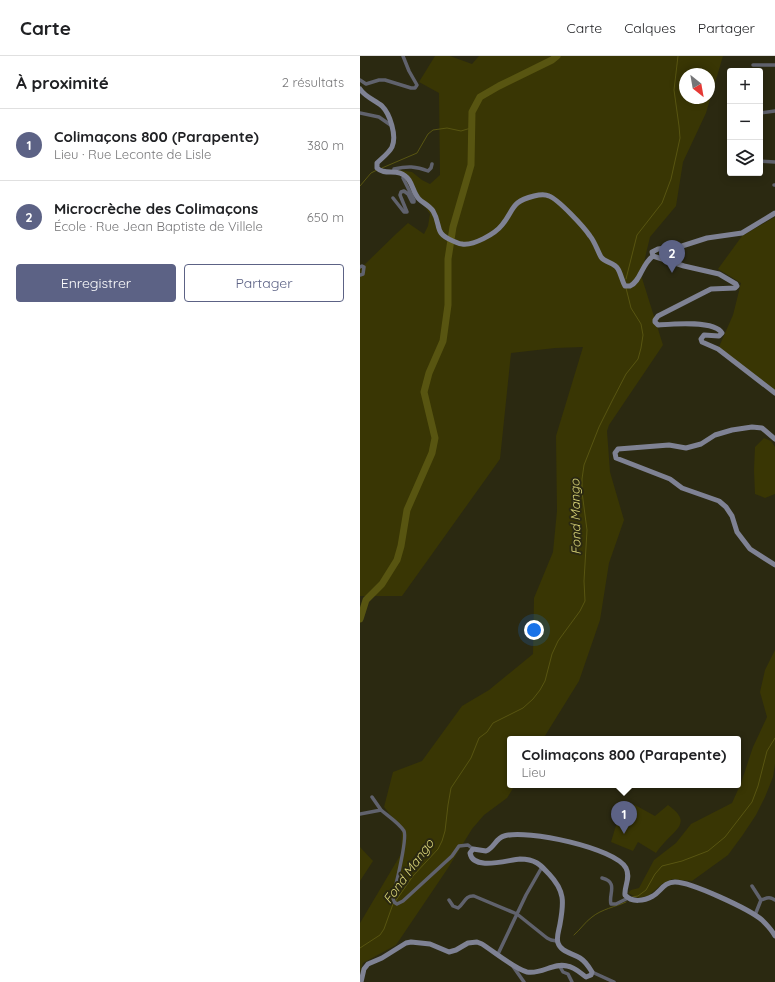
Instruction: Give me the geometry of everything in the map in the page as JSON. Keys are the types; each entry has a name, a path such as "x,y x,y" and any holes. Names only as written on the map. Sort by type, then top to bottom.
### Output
{"main road":[{"path":"360,89 364,94 382,107 390,119 392,126 393,143 391,148 377,162 377,168 383,172 394,171 405,176 409,180 419,199 433,211 438,227 444,237 462,244 482,239 494,233 502,226 513,207 523,199 539,195 549,195 585,228 594,242 601,258 604,261 611,263 618,269 625,286 630,286 637,281 643,267 653,256 652,252 658,249 682,246 707,238 742,233 775,213"},
{"path":"653,256 684,266 719,274 736,284 737,286 735,288 711,289 658,316 655,322 658,325 690,324 706,325 718,328 722,333 719,336 704,335 701,339 702,342 718,349 775,393"},
{"path":"775,439 762,428 752,427 732,430 715,435 701,444 686,448 669,445 618,449 614,453 616,458 624,462 670,479 682,488 719,501 726,507 732,516 737,532 750,548 775,565"},
{"path":"361,982 364,969 368,964 388,954 401,945 411,942 430,944 449,952 468,943 477,942 524,971 530,972 558,965 568,966 586,977 589,977 592,972 581,958 562,949 557,940 563,910 563,900 556,882 542,867 536,862 520,859 482,863 472,859 470,853 473,849 486,851 493,847 500,837 507,835 532,835 561,839 608,855 621,862 628,872 628,879 624,890 625,895 636,901 653,896 668,882 686,883 755,915 767,925 775,936"}],"street":[{"path":"360,80 366,84 379,80 385,80 415,88 417,85 403,56"},
{"path":"753,65 775,65"},
{"path":"763,113 775,111"},
{"path":"360,112 379,117 392,126"},
{"path":"763,161 775,162"},
{"path":"394,171 394,168 409,166 419,167 428,171 432,164"},
{"path":"393,198 404,212 407,212 400,195 401,192 404,191 412,202 414,202 403,178 405,176"},
{"path":"360,267 364,267 363,274 360,275"},
{"path":"372,797 381,810 403,830 405,835 393,898 396,904 403,901 452,856 459,846 468,845 473,849"},
{"path":"360,814 381,810"},
{"path":"498,954 526,895 542,867"},
{"path":"602,878 608,880 612,886 610,900 611,904 616,904 628,898"},
{"path":"752,886 761,900"},
{"path":"449,900 453,906 458,908 467,898 474,896 517,914 547,938 557,940"},
{"path":"755,915 761,900 771,897 775,900"},
{"path":"512,963 514,969 524,982"},
{"path":"558,965 563,972 568,974 572,982"},
{"path":"592,972 614,982"}],"shaded area":[{"path":"435,56 450,56 472,64 479,56 723,56 715,83 715,68 679,68 679,104 709,104 683,162 676,206 650,237 641,275 663,345 609,425 607,431 610,472 624,520 609,563 600,620 579,681 545,736 507,736 507,788 513,788 507,798 484,815 472,829 448,868 396,945 363,963 360,972 360,923 401,854 402,829 384,807 393,772 422,761 462,706 489,690 533,654 534,598 553,552 557,511 556,436 583,347 555,348 511,353 500,459 402,596 360,596 360,269 408,223 424,234 428,226 430,214 398,170 412,172 430,184 440,175 439,93 419,82"},
{"path":"775,217 775,393 718,349 733,315 741,283 718,269 742,236"},
{"path":"764,438 771,441 775,447 775,494 765,498 755,494 754,470 755,447"},
{"path":"775,650 775,764 773,777 756,815 728,855 692,881 672,879 662,884 648,896 638,898 628,893 631,890 639,888 654,860 676,843 691,824 732,803 739,788 741,788 741,783 753,747 767,717 760,692 765,670"},
{"path":"627,804 635,805 655,816 668,805 679,816 681,821 680,825 656,853 638,842 633,851 611,842 617,822"},
{"path":"360,847 373,861 360,881"}],"waterway":[{"path":"360,619 366,600 382,584 397,560 407,510 432,453 435,438 424,392 429,373 443,341 448,305 448,259 453,227 471,165 472,112 480,97 557,56"},
{"name":"Fond Mango","path":"626,279 637,235 662,203 671,179 680,138 674,90 678,56"},
{"path":"382,168 417,153 428,134 433,130 447,128 461,131 471,128"},
{"path":"360,186 371,173 377,170"},
{"name":"Fond Mango","path":"395,902 413,876 438,849 445,831 451,788 471,758 479,738 487,732 493,723 523,708 540,690 545,681 552,654 558,641 580,611 585,601 584,581 587,530 582,492 584,465 599,427 612,401 626,374 638,359 643,335 641,324 631,308 626,288"},
{"path":"632,897 638,896 646,890 655,874 662,866 682,861 708,851 725,837 752,802 758,786 767,751 775,738"},
{"path":"574,935 596,914 626,902"},
{"name":"Fond Mango","path":"360,948 380,935 384,929 393,904"}],"place":[{"name":"Microcrèche des Colimaçons","path":"672,273"},
{"name":"Colimaçons 800 (Parapente)","path":"624,834"}]}
